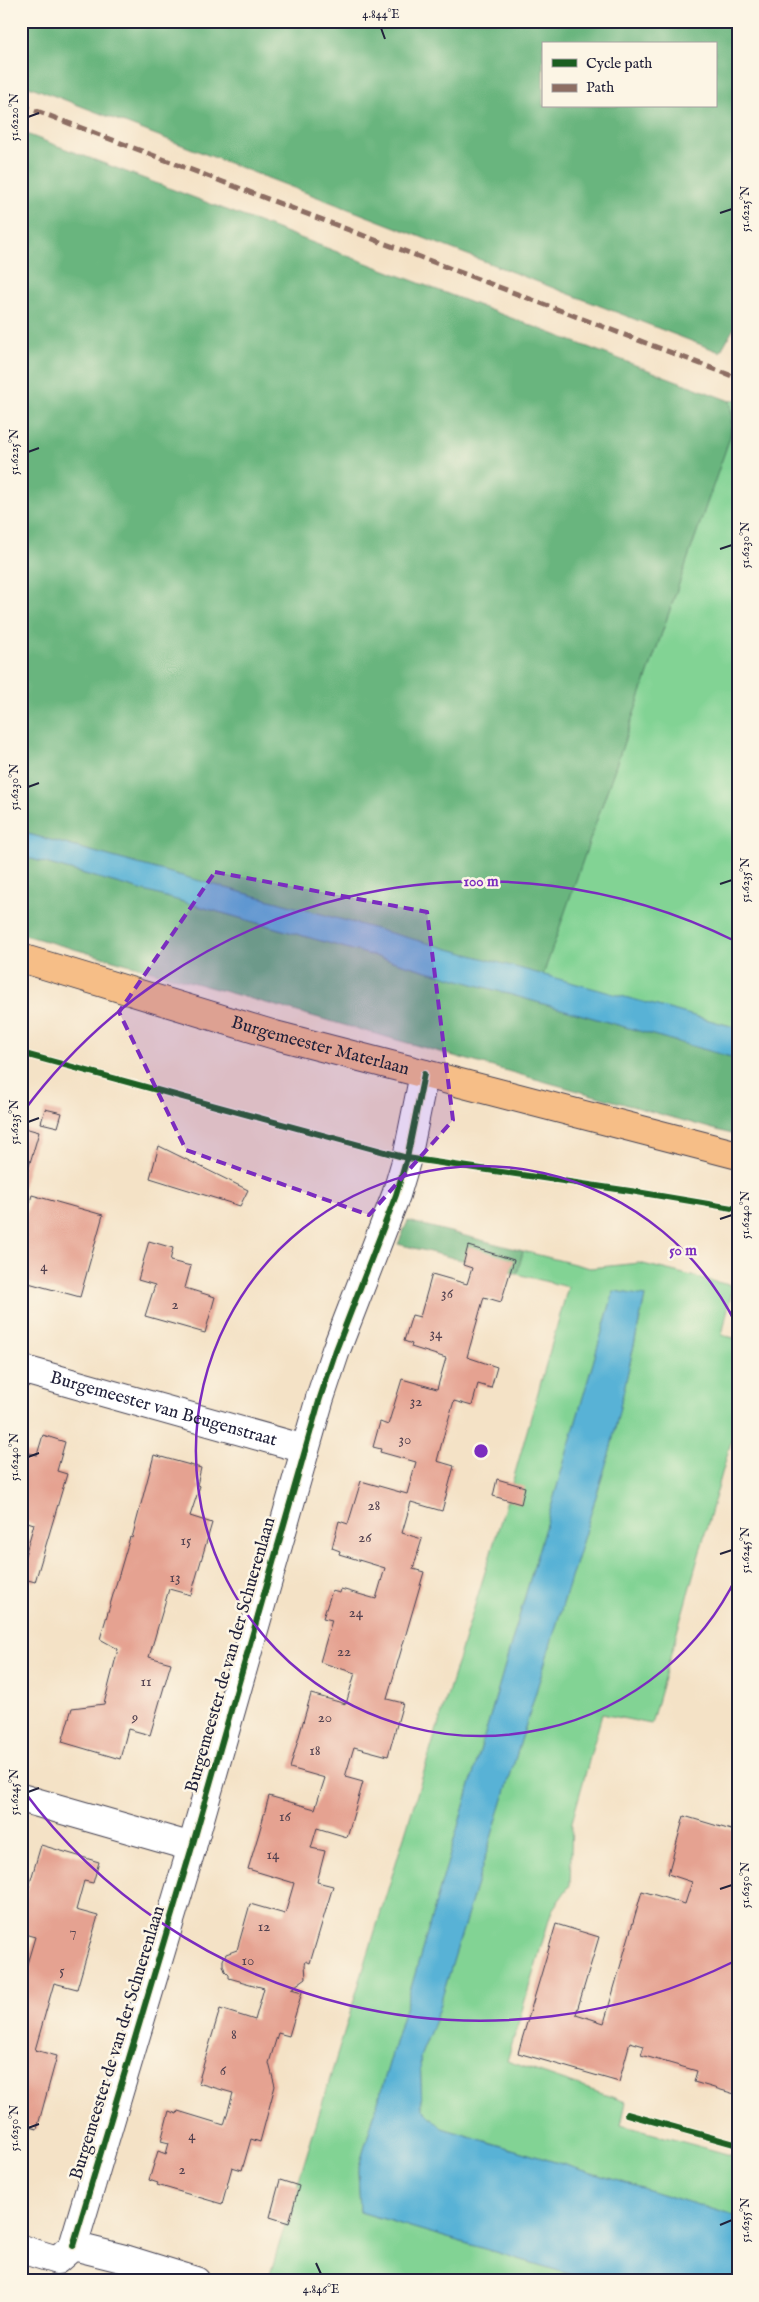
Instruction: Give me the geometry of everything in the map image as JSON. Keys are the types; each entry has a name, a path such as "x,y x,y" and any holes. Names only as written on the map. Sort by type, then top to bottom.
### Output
{"main road":[{"name":"Burgemeester Materlaan","path":"21,958 275,1035 738,1155"}],"street":[{"name":"Burgemeester de van der Schuerenlaan","path":"60,2262 192,1847 305,1449 336,1350 396,1195 407,1158 424,1074"},
{"name":"Burgemeester van Beugenstraat","path":"21,1369 305,1449"},
{"path":"21,1798 192,1847"},
{"path":"21,2249 60,2262 125,2259 196,2281"}],"highlighted area":[{"path":"215,872 427,912 453,1120 369,1215 186,1150 119,1012"}],"green space":[{"path":"21,21 738,21 738,321 720,352 21,83"},
{"path":"21,132 730,401 732,416 730,437 543,975 21,832"},
{"path":"738,399 738,1028 543,975 730,437 732,416 730,401"},
{"path":"21,856 738,1059 738,1136 21,934"},
{"path":"408,1221 523,1251 517,1274 398,1244"},
{"path":"523,1251 590,1268 639,1263 733,1286 722,1335 738,1339 738,1417 651,1724 602,1714 572,1822 570,1885 552,1910 507,2061 626,2102 621,2125 738,2157 738,2217 442,2128 422,2108 420,2057 435,2020 610,1451 645,1297 614,1291 358,2170 360,2212 593,2281 268,2281 511,1487 568,1287 517,1274"}],"water":[{"path":"21,832 738,1028 738,1059 21,856"},
{"path":"614,1291 645,1296 610,1451 435,2020 420,2057 422,2108 442,2128 738,2217 738,2281 593,2281 360,2212 358,2170"}],"building":[{"path":"45,1109 62,1113 58,1127 41,1123"},
{"path":"21,1127 39,1132 22,1190 21,1190"},
{"path":"159,1146 248,1190 240,1206 150,1178"},
{"path":"32,1195 103,1215 80,1297 21,1281 21,1232"},
{"path":"149,1241 173,1248 170,1261 191,1266 185,1288 215,1297 205,1333 145,1316 155,1285 138,1280"},
{"path":"468,1246 514,1260 501,1302 484,1297 467,1357 497,1367 491,1388 478,1384 472,1406 454,1401 445,1431 437,1461 454,1466 442,1511 411,1502 402,1533 422,1539 413,1569 424,1572 387,1699 403,1703 388,1756 354,1747 345,1777 363,1782 347,1837 317,1828 311,1848 325,1851 317,1882 333,1886 310,1963 306,1961 306,1978 291,1989 302,1992 289,2036 278,2033 269,2063 275,2086 260,2142 251,2139 242,2170 232,2167 222,2204 157,2185 158,2183 149,2180 158,2151 166,2154 169,2143 161,2141 169,2111 177,2114 178,2111 224,2125 233,2093 198,2083 220,2009 255,2020 264,1988 229,1978 223,1965 223,1960 226,1954 237,1950 250,1904 285,1914 294,1883 248,1869 269,1796 315,1809 325,1778 290,1768 311,1694 346,1704 355,1673 320,1662 332,1620 323,1618 332,1591 340,1593 341,1589 376,1599 385,1568 339,1554 340,1551 332,1548 339,1521 348,1524 361,1481 407,1494 416,1462 380,1452 381,1449 373,1447 380,1422 388,1425 402,1379 437,1389 446,1358 411,1347 412,1344 404,1341 412,1315 420,1317 432,1274 467,1284 472,1268 463,1265"},
{"path":"43,1435 65,1442 57,1471 67,1474 35,1582 21,1578 21,1569 34,1524 21,1520 21,1451 37,1455"},
{"path":"154,1455 201,1468 197,1485 200,1486 190,1516 212,1523 191,1595 169,1589 149,1657 171,1663 150,1735 128,1729 120,1759 62,1742 72,1708 104,1704 118,1649 100,1639 130,1537 132,1538"},
{"path":"497,1479 525,1487 521,1504 493,1496"},
{"path":"684,1816 738,1832 738,2095 694,2082 697,2071 641,2055 644,2046 630,2042 619,2082 518,2053 556,1924 599,1937 576,2014 604,2023 642,1891 685,1904 692,1882 668,1874"},
{"path":"41,1845 99,1862 93,1883 84,1881 76,1910 98,1916 77,1989 54,1983 35,2050 57,2056 37,2129 21,2124 21,1984 35,1937 21,1933 21,1914"},
{"path":"280,2180 299,2186 289,2223 270,2217"}],"marked path":[{"path":"21,105 735,377 738,371"}],"cycle path":[{"path":"21,1053 407,1158 738,1209"},
{"path":"73,2246 192,1847 320,1398 336,1350 396,1195 407,1158 424,1074"},
{"path":"627,2114 738,2145"}]}
